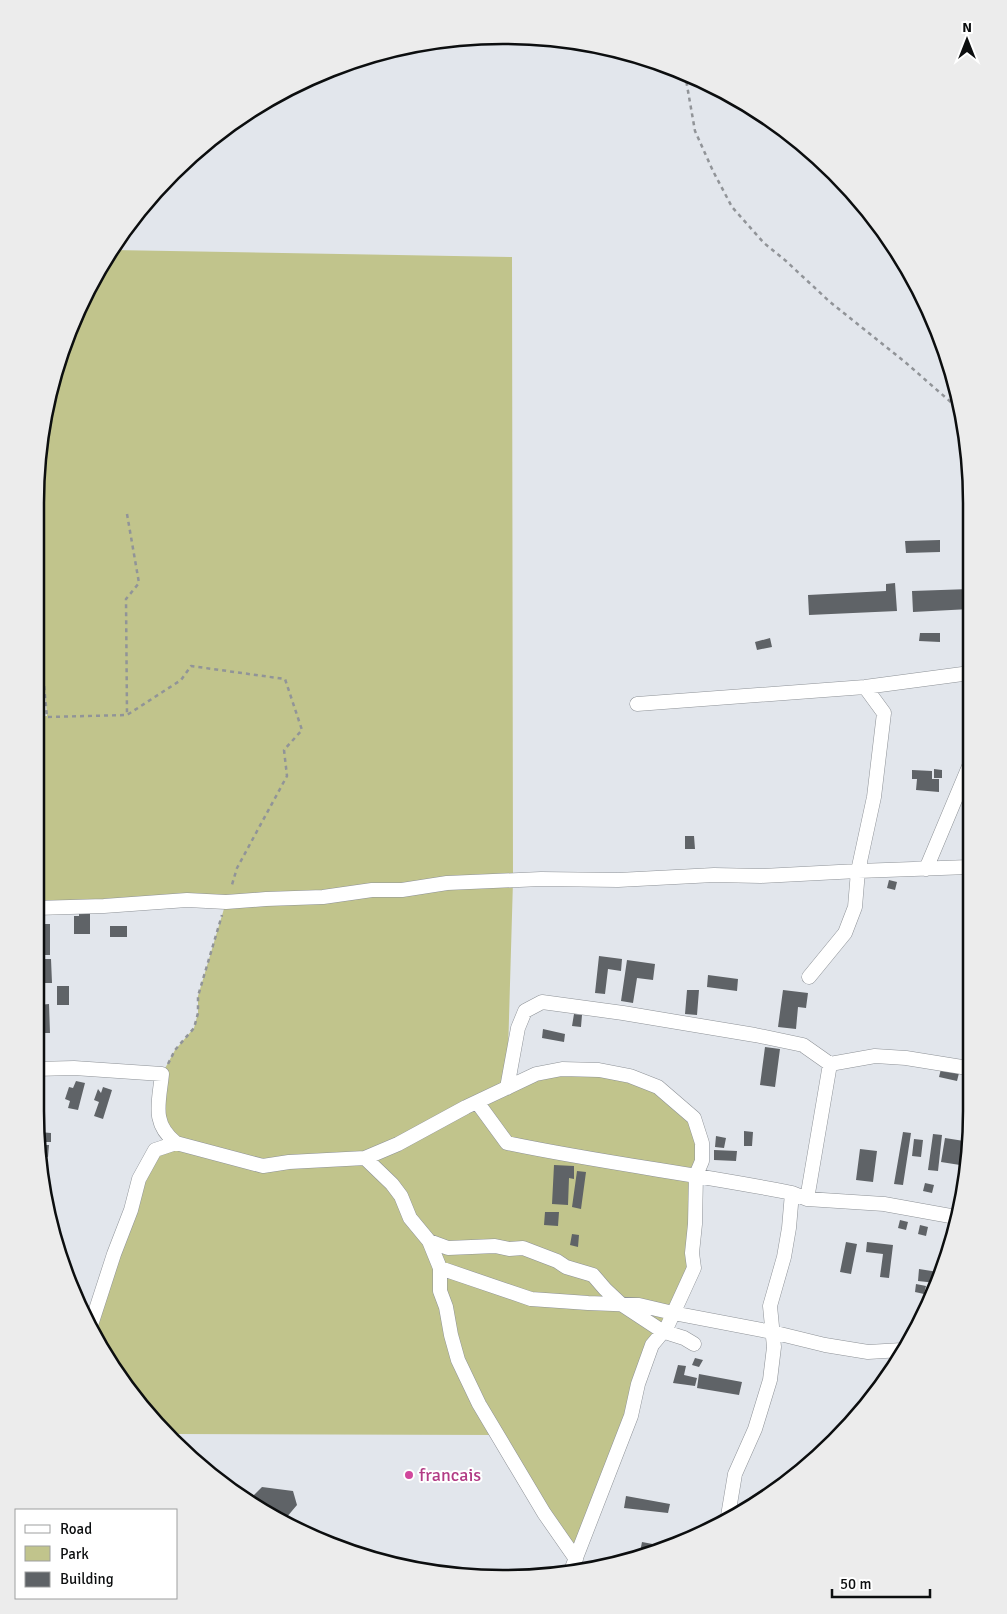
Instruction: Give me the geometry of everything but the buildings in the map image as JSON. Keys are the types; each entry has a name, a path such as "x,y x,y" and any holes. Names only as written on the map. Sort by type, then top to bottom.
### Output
{"street":[{"path":"638,704 865,687 963,673"},
{"path":"809,978 845,933 855,907 858,871 874,797 884,713 865,687"},
{"path":"926,869 963,781"},
{"path":"44,908 188,900 226,902 323,897 372,890 402,890 446,883 541,879 618,880 714,875 762,876 963,867"},
{"path":"507,1088 518,1028 525,1011 542,1002 642,1016 803,1045 830,1064 875,1056 906,1058 963,1067"},
{"path":"807,1200 830,1064"},
{"path":"44,1069 74,1068 162,1074 158,1108 159,1121 166,1135 176,1143 263,1166 289,1162 365,1158 398,1144 477,1102 536,1074 562,1069 599,1070 630,1076 658,1087 694,1118 702,1143 702,1161 696,1175 695,1224 692,1253 694,1268 667,1327 652,1345 638,1384 631,1416 574,1564"},
{"path":"477,1102 507,1143 562,1154 792,1192 807,1200 884,1204 951,1216"},
{"path":"93,1318 114,1254 131,1210 139,1179 155,1150 176,1143"},
{"path":"365,1158 377,1168 401,1196 410,1218 429,1242 440,1268 440,1291 446,1307 458,1360 479,1404 572,1565"},
{"path":"729,1511 735,1474 754,1430 770,1380 774,1348 770,1306 784,1258 792,1192"},
{"path":"429,1242 448,1248 496,1246 509,1249 523,1248 557,1261 566,1267 593,1274 604,1290 622,1304 662,1331 684,1338 694,1344"},
{"path":"440,1268 531,1299 639,1305 772,1332 825,1345 868,1352 896,1350"}],"path":[{"path":"686,82 695,132 732,207 764,243 830,302 905,362 952,404"},
{"path":"127,514 139,583 126,599 127,715"},
{"path":"44,690 47,717 127,715 181,680 190,666 285,679 302,730 284,750 287,776 238,868 198,996 198,1013 194,1028 175,1050 162,1074"}],"green space":[{"path":"120,250 512,257 513,881 507,1087 555,1070 630,1076 686,1110 702,1143 694,1268 652,1345 576,1559 498,1435 176,1434 158,1414 121,1366 95,1321 155,1150 176,1143 159,1121 162,1074 175,1050 194,1028 198,1013 198,996 226,902 44,908 44,716 47,716 44,677 44,504 48,443 59,385 68,356 91,300"}],"place":[{"name":"francais","path":"409,1475"}]}
